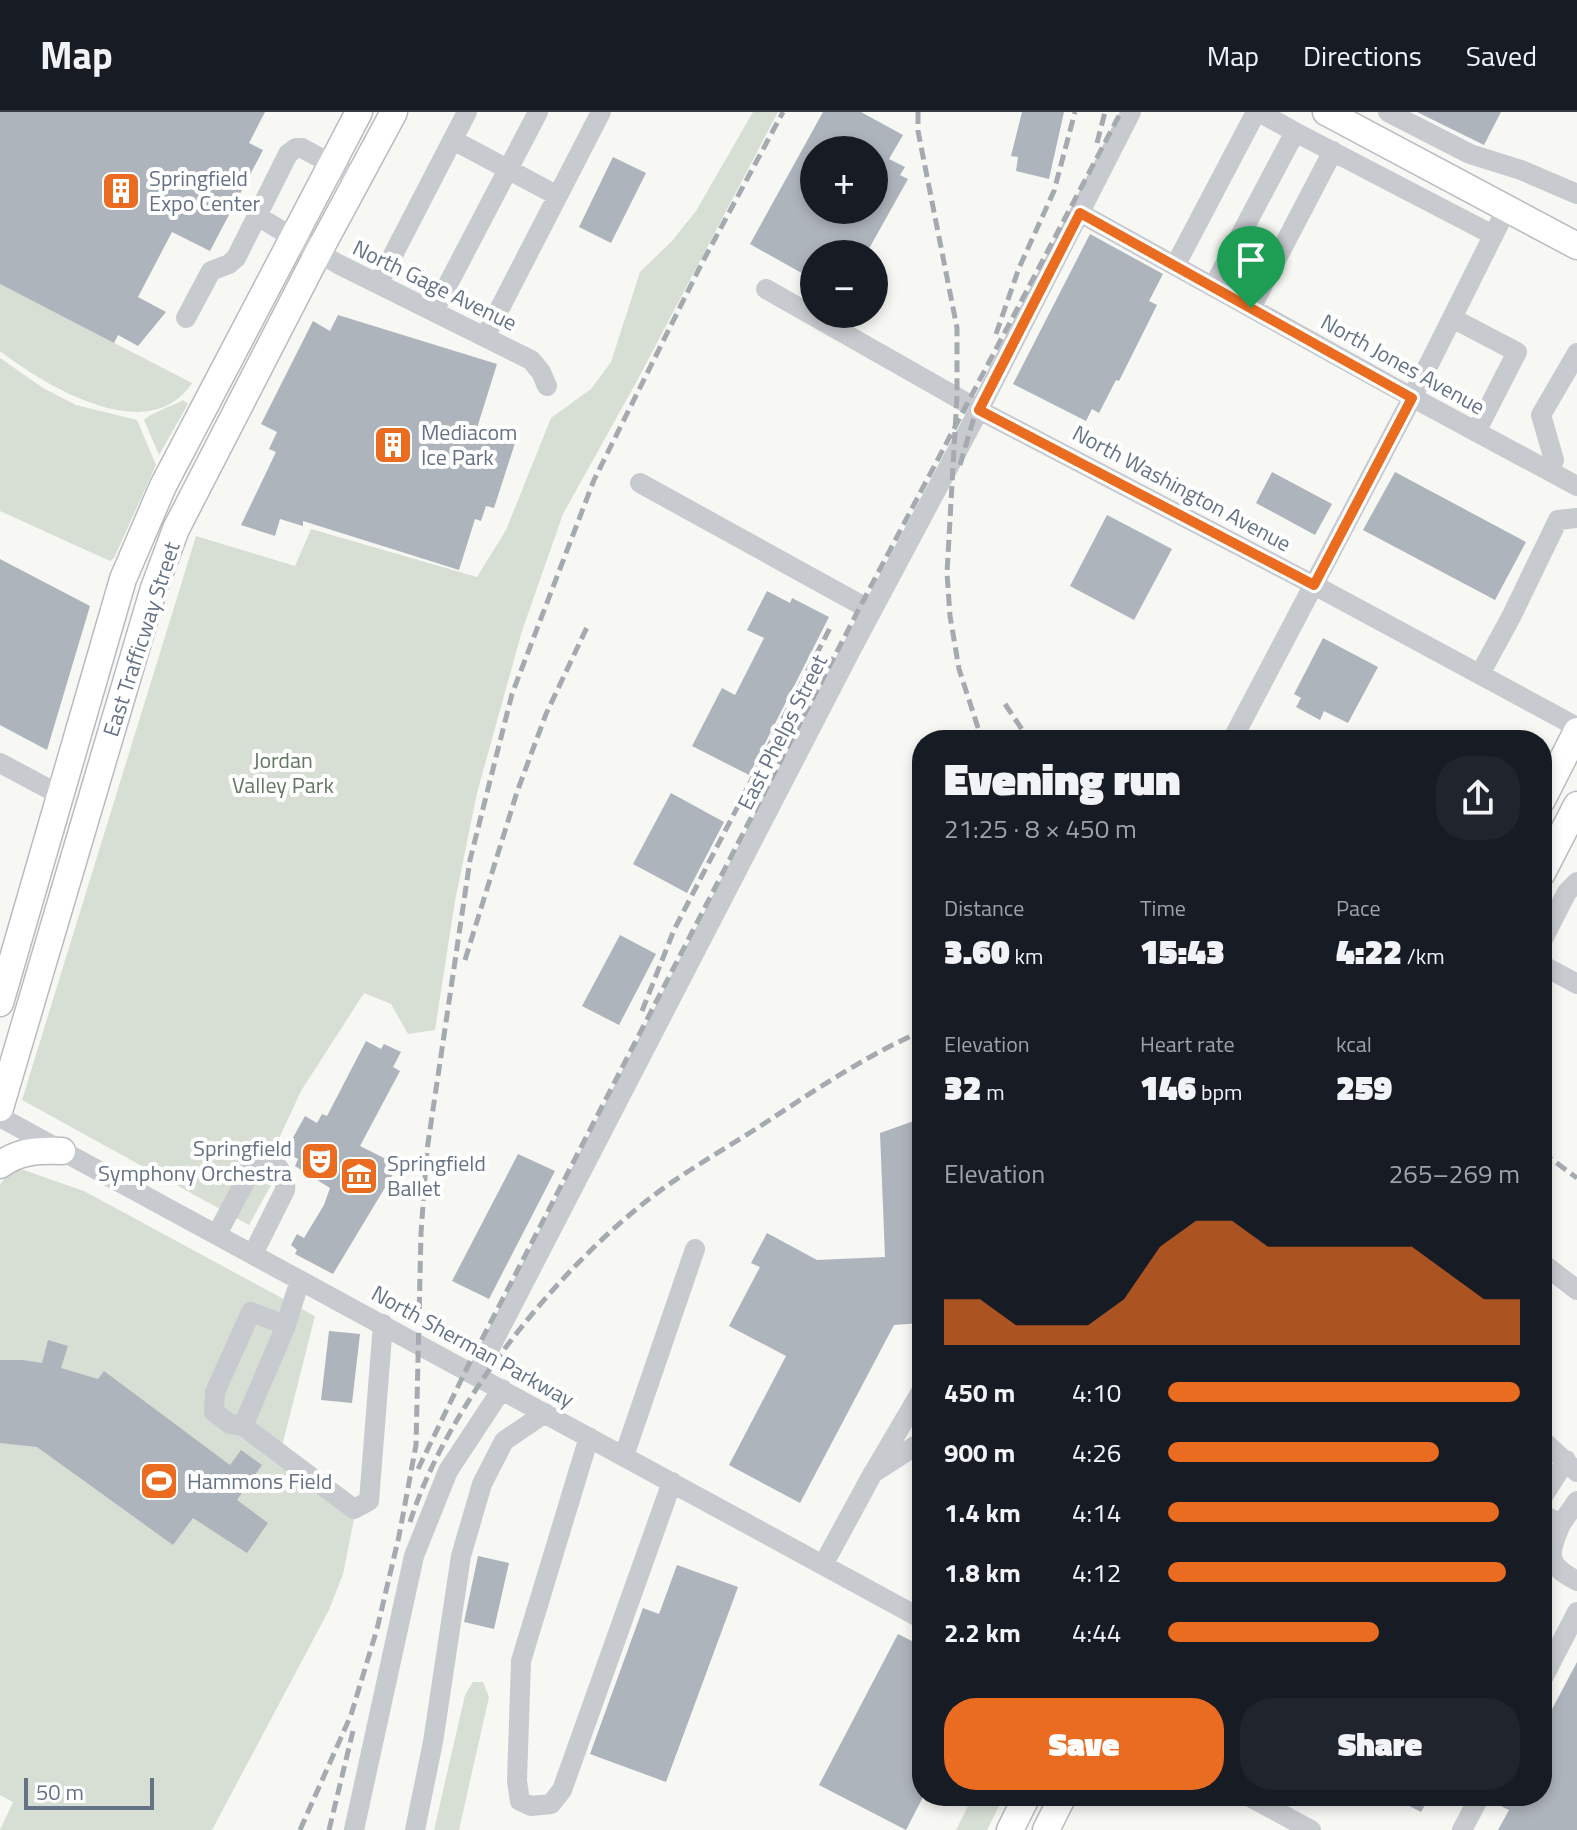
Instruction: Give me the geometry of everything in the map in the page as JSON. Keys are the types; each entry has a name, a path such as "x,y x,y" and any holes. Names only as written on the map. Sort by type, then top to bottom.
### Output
{"main road":[{"name":"East Trafficway Street","path":"0,1003 123,579 163,486 359,112"},
{"name":"East Trafficway Street","path":"0,1108 145,617 170,543 318,253 394,112"},
{"path":"1326,112 1577,246"},
{"path":"1552,780 1577,729"},
{"path":"1552,854 1577,805"},
{"path":"0,1165 7,1159 33,1150 62,1151"},
{"path":"1010,1830 1022,1806"},
{"path":"1046,1830 1058,1806"}],"street":[{"path":"378,284 467,112"},
{"path":"434,311 538,112"},
{"path":"485,337 601,112"},
{"name":"East Phelps Street","path":"476,1375 1131,112"},
{"path":"1175,266 1257,112 1493,235"},
{"path":"1388,112 1470,154 1521,170 1577,194"},
{"path":"1213,287 1295,132"},
{"path":"453,140 556,195"},
{"path":"186,318 211,271 236,258 288,154 302,148 358,179"},
{"path":"1251,308 1333,151"},
{"path":"1237,730 1412,398 1507,208"},
{"name":"North Jones Avenue","path":"1080,213 1412,398 1476,432 1552,465 1577,486"},
{"name":"North Gage Avenue","path":"257,216 318,253 531,360 547,386"},
{"name":"North Washington Avenue","path":"766,289 979,410 1314,585 1577,729"},
{"path":"1452,318 1517,352 1476,432"},
{"path":"1577,353 1541,415 1552,465 1577,471"},
{"path":"640,483 872,611"},
{"path":"1480,674 1558,520 1577,518"},
{"path":"0,763 60,795"},
{"path":"1552,921 1567,892 1577,882"},
{"path":"1552,970 1577,984"},
{"name":"North Sherman Parkway","path":"0,1117 912,1614"},
{"path":"217,1234 257,1159 261,1156 266,1158 281,1170 286,1180 285,1190 253,1254"},
{"path":"624,1456 695,1249"},
{"path":"1552,1271 1577,1290"},
{"path":"243,1426 286,1325 300,1280"},
{"path":"286,1325 251,1312 215,1392 214,1412 230,1424 243,1426 354,1509 369,1501 383,1324"},
{"path":"354,1830 414,1556 448,1471 502,1389"},
{"path":"823,1565 912,1407"},
{"path":"415,1830 433,1742 461,1556 482,1484 504,1441 545,1413"},
{"path":"474,1428 504,1441"},
{"path":"589,1437 521,1661 517,1781 520,1801 531,1806 551,1804 562,1790 672,1482"},
{"path":"873,1473 912,1448"},
{"path":"1552,1449 1571,1466 1552,1487"},
{"path":"1552,1545 1561,1524 1577,1501"},
{"path":"1552,1519 1561,1524"},
{"path":"1552,1560 1555,1566 1577,1581"},
{"path":"1552,1647 1577,1612"},
{"path":"1272,1806 1311,1830"},
{"path":"1462,1830 1475,1806"}],"green space":[{"name":"Jordan Valley Park","path":"753,112 778,112 637,381 563,514 522,631 477,793 455,901 435,1030 408,1034 391,1004 364,993 301,1091 275,1147 286,1158 249,1225 22,1100 196,536 295,566 311,529 477,577 506,530 551,418 591,389 611,362 640,272 672,241 696,211"},
{"path":"0,284 192,383 173,402 149,411 123,411 68,393 0,351"},
{"path":"0,358 43,388 76,405 137,420 156,465 110,561 0,511"},
{"path":"183,400 188,404 159,455 144,420"},
{"name":"Hammons Field","path":"15,1167 84,1191 315,1316 280,1454 356,1509 343,1574 329,1610 212,1830 0,1830 13,1802 0,1795 0,1184"},
{"path":"473,1682 483,1682 489,1697 459,1830 434,1830 465,1695"},
{"path":"968,1806 999,1806 987,1830 956,1830"}],"building":[{"name":"Springfield Expo Center","path":"0,112 265,112 249,143 263,150 210,251 172,232 138,297 166,312 138,346 118,335 114,343 0,284"},
{"path":"823,112 861,112 903,135 889,159 905,167 900,175 908,179 888,215 888,136 810,136"},
{"path":"1022,112 1064,112 1049,179 1016,171 1018,157 1011,156"},
{"path":"1417,112 1501,112 1484,145"},
{"path":"800,154 800,224 883,224 874,240 800,240 800,272 750,244"},
{"path":"613,157 646,173 611,243 579,227"},
{"path":"1090,234 1163,274 1149,301 1157,305 1119,381 1116,380 1099,413 1092,409 1086,421 1013,384"},
{"name":"Mediacom Ice Park","path":"338,315 497,364 477,428 516,440 494,508 486,506 481,521 475,519 459,570 303,521 303,526 280,519 275,536 241,525 276,452 269,449 277,432 261,424 313,321 330,331"},
{"path":"1272,472 1332,504 1315,535 1256,503"},
{"path":"1395,472 1526,542 1495,600 1363,530"},
{"path":"1107,515 1172,549 1134,620 1070,586"},
{"path":"0,559 90,606 47,750 0,725"},
{"path":"767,591 790,603 792,598 829,617 749,775 692,746 722,688 735,695 764,638 747,630"},
{"path":"1323,638 1378,667 1348,723 1324,711 1320,720 1296,707 1301,698 1294,694"},
{"path":"671,793 724,822 687,893 633,864"},
{"path":"620,935 656,954 619,1025 582,1006"},
{"path":"366,1041 381,1049 384,1044 401,1052 393,1067 400,1071 360,1146 384,1158 387,1153 401,1161 333,1274 295,1254 297,1250 291,1245 297,1234 304,1238 324,1205 330,1188 295,1166 298,1159 285,1152 305,1116 317,1123 322,1114 327,1116"},
{"path":"912,1122 912,1324 894,1325 800,1503 729,1465 786,1356 729,1326 760,1267 751,1263 767,1233 817,1260 885,1257 880,1133"},
{"path":"518,1154 555,1171 489,1299 452,1281"},
{"path":"329,1331 360,1334 352,1403 321,1400"},
{"path":"48,1340 68,1346 61,1368 98,1379 104,1371 230,1465 241,1450 262,1465 237,1500 268,1523 247,1553 193,1518 173,1545 37,1447 0,1443 0,1360 42,1363"},
{"path":"478,1556 509,1563 494,1629 464,1622"},
{"path":"677,1565 738,1587 666,1782 590,1754 643,1608 659,1614"},
{"path":"898,1634 912,1641 912,1806 918,1806 906,1830 819,1785"},
{"path":"1577,1662 1577,1830 1498,1830 1509,1810 1501,1806 1552,1806 1552,1709"},
{"path":"1409,1806 1424,1806 1421,1812"}],"railway":[{"path":"300,1830 351,1715 377,1629 416,1445 421,1233 427,1150 470,860 512,694 594,480 702,263 783,112"},
{"path":"918,112 918,131 957,328 957,396 947,573 959,669 979,730"},
{"path":"996,334 1019,268 1054,191 1075,112"},
{"path":"1097,143 1105,112"},
{"path":"418,1469 466,1370 861,605 1121,112"},
{"path":"960,465 978,404"},
{"path":"465,960 517,792 546,714 589,623"},
{"path":"642,1011 674,930 832,624"},
{"path":"1005,704 1022,730"},
{"path":"410,1522 449,1433 477,1389 507,1345 576,1265 649,1199 692,1169 842,1074 912,1036"},
{"path":"1552,1159 1577,1178"},
{"path":"329,1830 353,1731"}],"place":[{"name":"Springfield Expo Center","path":"121,191"},
{"name":"Mediacom Ice Park","path":"393,445"},
{"name":"Springfield Symphony Orchestra","path":"320,1161"},
{"name":"Springfield Ballet","path":"359,1176"},
{"name":"Hammons Field","path":"159,1481"}],"route":[{"path":"1080,213 1251,308 1412,398 1314,585 979,410 1080,213"}]}
